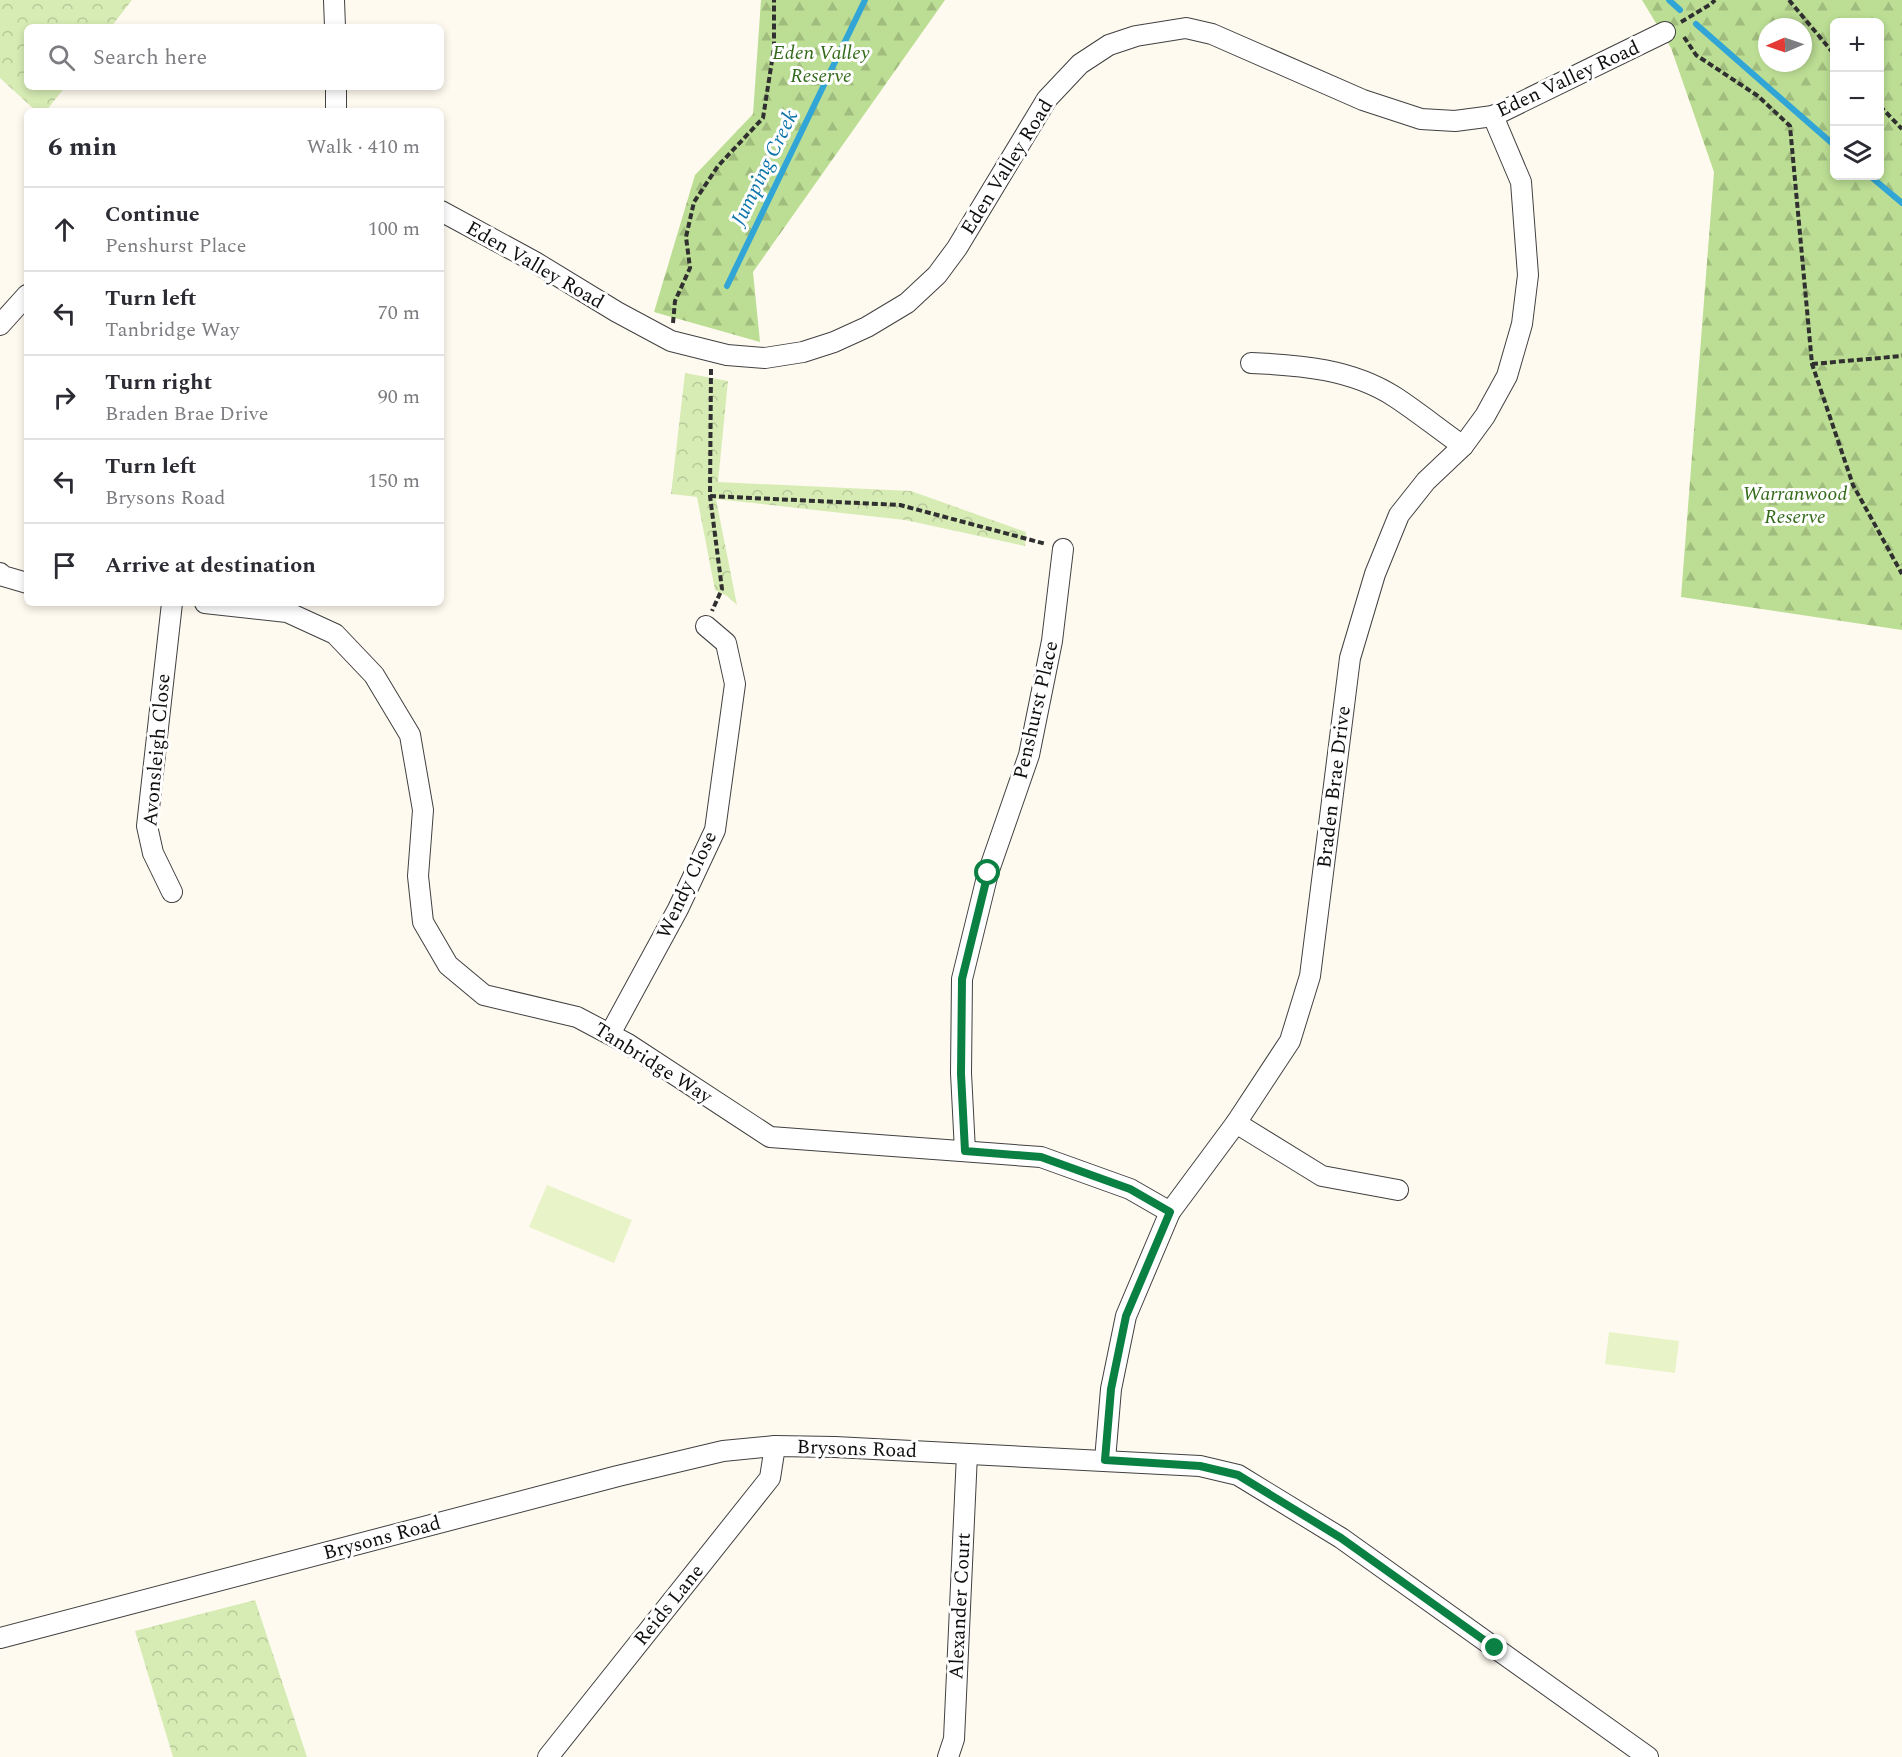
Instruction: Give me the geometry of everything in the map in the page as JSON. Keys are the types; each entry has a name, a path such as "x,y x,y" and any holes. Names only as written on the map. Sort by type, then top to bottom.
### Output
{"street":[{"path":"334,0 335,24"},
{"name":"Eden Valley Road","path":"444,213 671,341 728,355 765,358 803,352 834,342 867,327 907,303 937,275 957,248 1047,99 1080,64 1109,45 1137,36 1186,28 1212,34 1363,100 1421,119 1455,121 1493,116 1670,28"},
{"path":"336,90 336,108"},
{"name":"Braden Brae Drive","path":"1105,1460 1111,1389 1126,1316 1170,1212 1236,1124 1290,1041 1310,976 1350,658 1375,574 1399,515 1426,481 1463,446 1485,416 1507,376 1522,324 1528,275 1521,182 1493,116"},
{"path":"0,325 24,298"},
{"path":"1251,363 1319,369 1358,379 1393,396 1463,446"},
{"name":"Penshurst Place","path":"965,1151 961,1074 962,979 988,873 1029,755 1052,641 1063,549"},
{"path":"0,573 24,582"},
{"name":"Avonsleigh Close","path":"172,606 147,826 153,853 172,892"},
{"name":"Tanbridge Way","path":"232,606 287,612 335,634 374,675 410,735 423,810 418,876 423,922 448,965 484,995 577,1017 628,1044 770,1137 1041,1157 1130,1189 1170,1212"},
{"name":"Wendy Close","path":"610,1034 678,909 715,830 735,684 726,643 706,626"},
{"path":"1236,1124 1322,1176 1398,1190"},
{"name":"Brysons Road","path":"0,1638 618,1476 723,1451 776,1446 1200,1466 1238,1475 1341,1538 1648,1757"},
{"name":"Reids Lane","path":"548,1757 770,1478 776,1446"},
{"name":"Alexander Court","path":"948,1757 954,1739 967,1454"}],"path":[{"path":"671,341 675,301 690,268 686,237 694,202 718,166 763,118 774,48 774,0"},
{"path":"1716,0 1670,28 1696,55 1758,96 1790,126 1812,364 1853,485 1902,574"},
{"path":"1789,0 1830,49"},
{"path":"1884,110 1902,129"},
{"path":"706,626 722,589 710,496 711,351"},
{"path":"1812,364 1902,356"},
{"path":"710,496 900,505 1063,549"}],"green space":[{"path":"0,0 132,0 113,24 24,24 24,90 63,90 48,108 33,108 0,78"},
{"name":"Eden Valley Reserve","path":"761,0 945,0 753,272 760,342 654,312 695,175 753,114"},
{"name":"Warranwood Reserve","path":"1642,0 1902,0 1902,630 1681,597 1714,172 1671,48"},
{"path":"685,373 728,381 718,482 911,491 1026,532 1025,546 905,520 716,499 737,605 727,596 715,590 697,497 671,494"},
{"path":"547,1185 632,1220 614,1263 529,1227"},
{"path":"1609,1332 1679,1341 1675,1373 1605,1364"},
{"path":"255,1600 307,1757 173,1757 135,1631"}],"waterway":[{"name":"Jumping Creek","path":"727,286 865,0"},
{"name":"Jumping Creek","path":"1669,0 1680,10"},
{"name":"Jumping Creek","path":"1696,24 1830,141"},
{"name":"Jumping Creek","path":"1875,180 1902,203"}],"route":[{"path":"988,873 962,979 961,1074 965,1151 1041,1157 1130,1189 1170,1212 1126,1316 1111,1389 1105,1460 1200,1466 1238,1475 1341,1538 1495,1648"}]}
